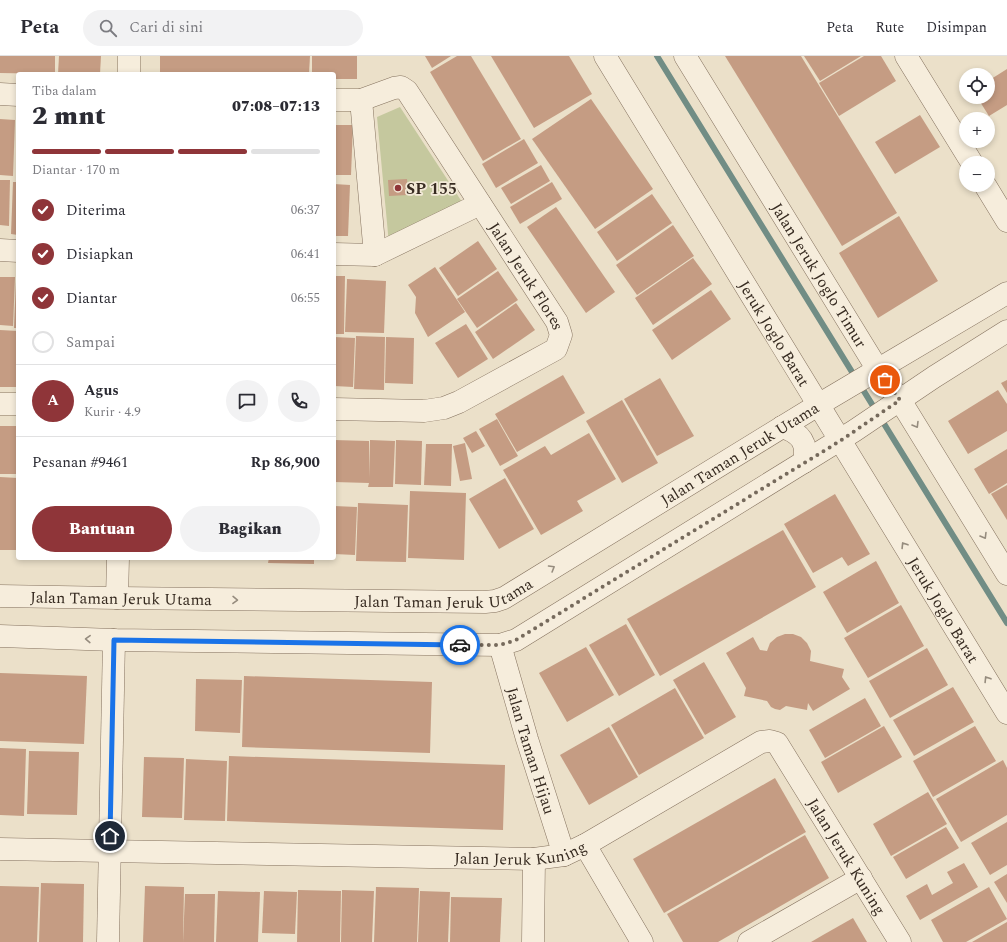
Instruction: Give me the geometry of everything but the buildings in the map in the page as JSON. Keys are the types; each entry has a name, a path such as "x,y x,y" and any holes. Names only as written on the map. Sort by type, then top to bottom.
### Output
{"street":[{"path":"129,56 129,72"},
{"name":"Jeruk Joglo Barat","path":"605,56 826,401 1007,713"},
{"name":"Jalan Jeruk Joglo Timur","path":"685,56 871,374 1007,574"},
{"path":"906,56 968,156"},
{"name":"Jalan Jeruk Flores","path":"336,100 361,100 394,88 401,87 407,91 557,322 561,335 556,348 459,402 444,408 424,411 336,409"},
{"path":"0,94 16,95"},
{"path":"361,100 375,254"},
{"path":"989,192 1007,221"},
{"path":"336,254 375,254 480,204"},
{"path":"0,250 16,251"},
{"name":"Jalan Taman Jeruk Utama","path":"0,596 486,602 504,598 782,427 1007,293"},
{"path":"0,636 114,640 500,645 516,640 847,436 934,377 1007,331"},
{"path":"0,404 16,404"},
{"path":"782,427 791,430 799,436 804,444 806,453 804,462"},
{"path":"117,598 118,560"},
{"path":"108,942 114,640"},
{"name":"Jalan Taman Hijau","path":"500,645 527,740 564,855"},
{"name":"Jalan Jeruk Kuning","path":"0,849 534,858 564,855 585,845 761,742 770,740 777,743 900,942"},
{"path":"585,845 642,942"},
{"path":"533,942 534,858"},
{"path":"749,942 861,878"}],"green space":[{"path":"400,107 462,202 389,244 377,117"}],"waterway":[{"path":"657,56 1007,623"}],"way so far":[{"path":"460,645 500,645 516,640 840,441 900,400 885,380"}],"place":[{"name":"SP 155","path":"398,188"}],"route":[{"path":"110,836 114,640 460,645"}]}
